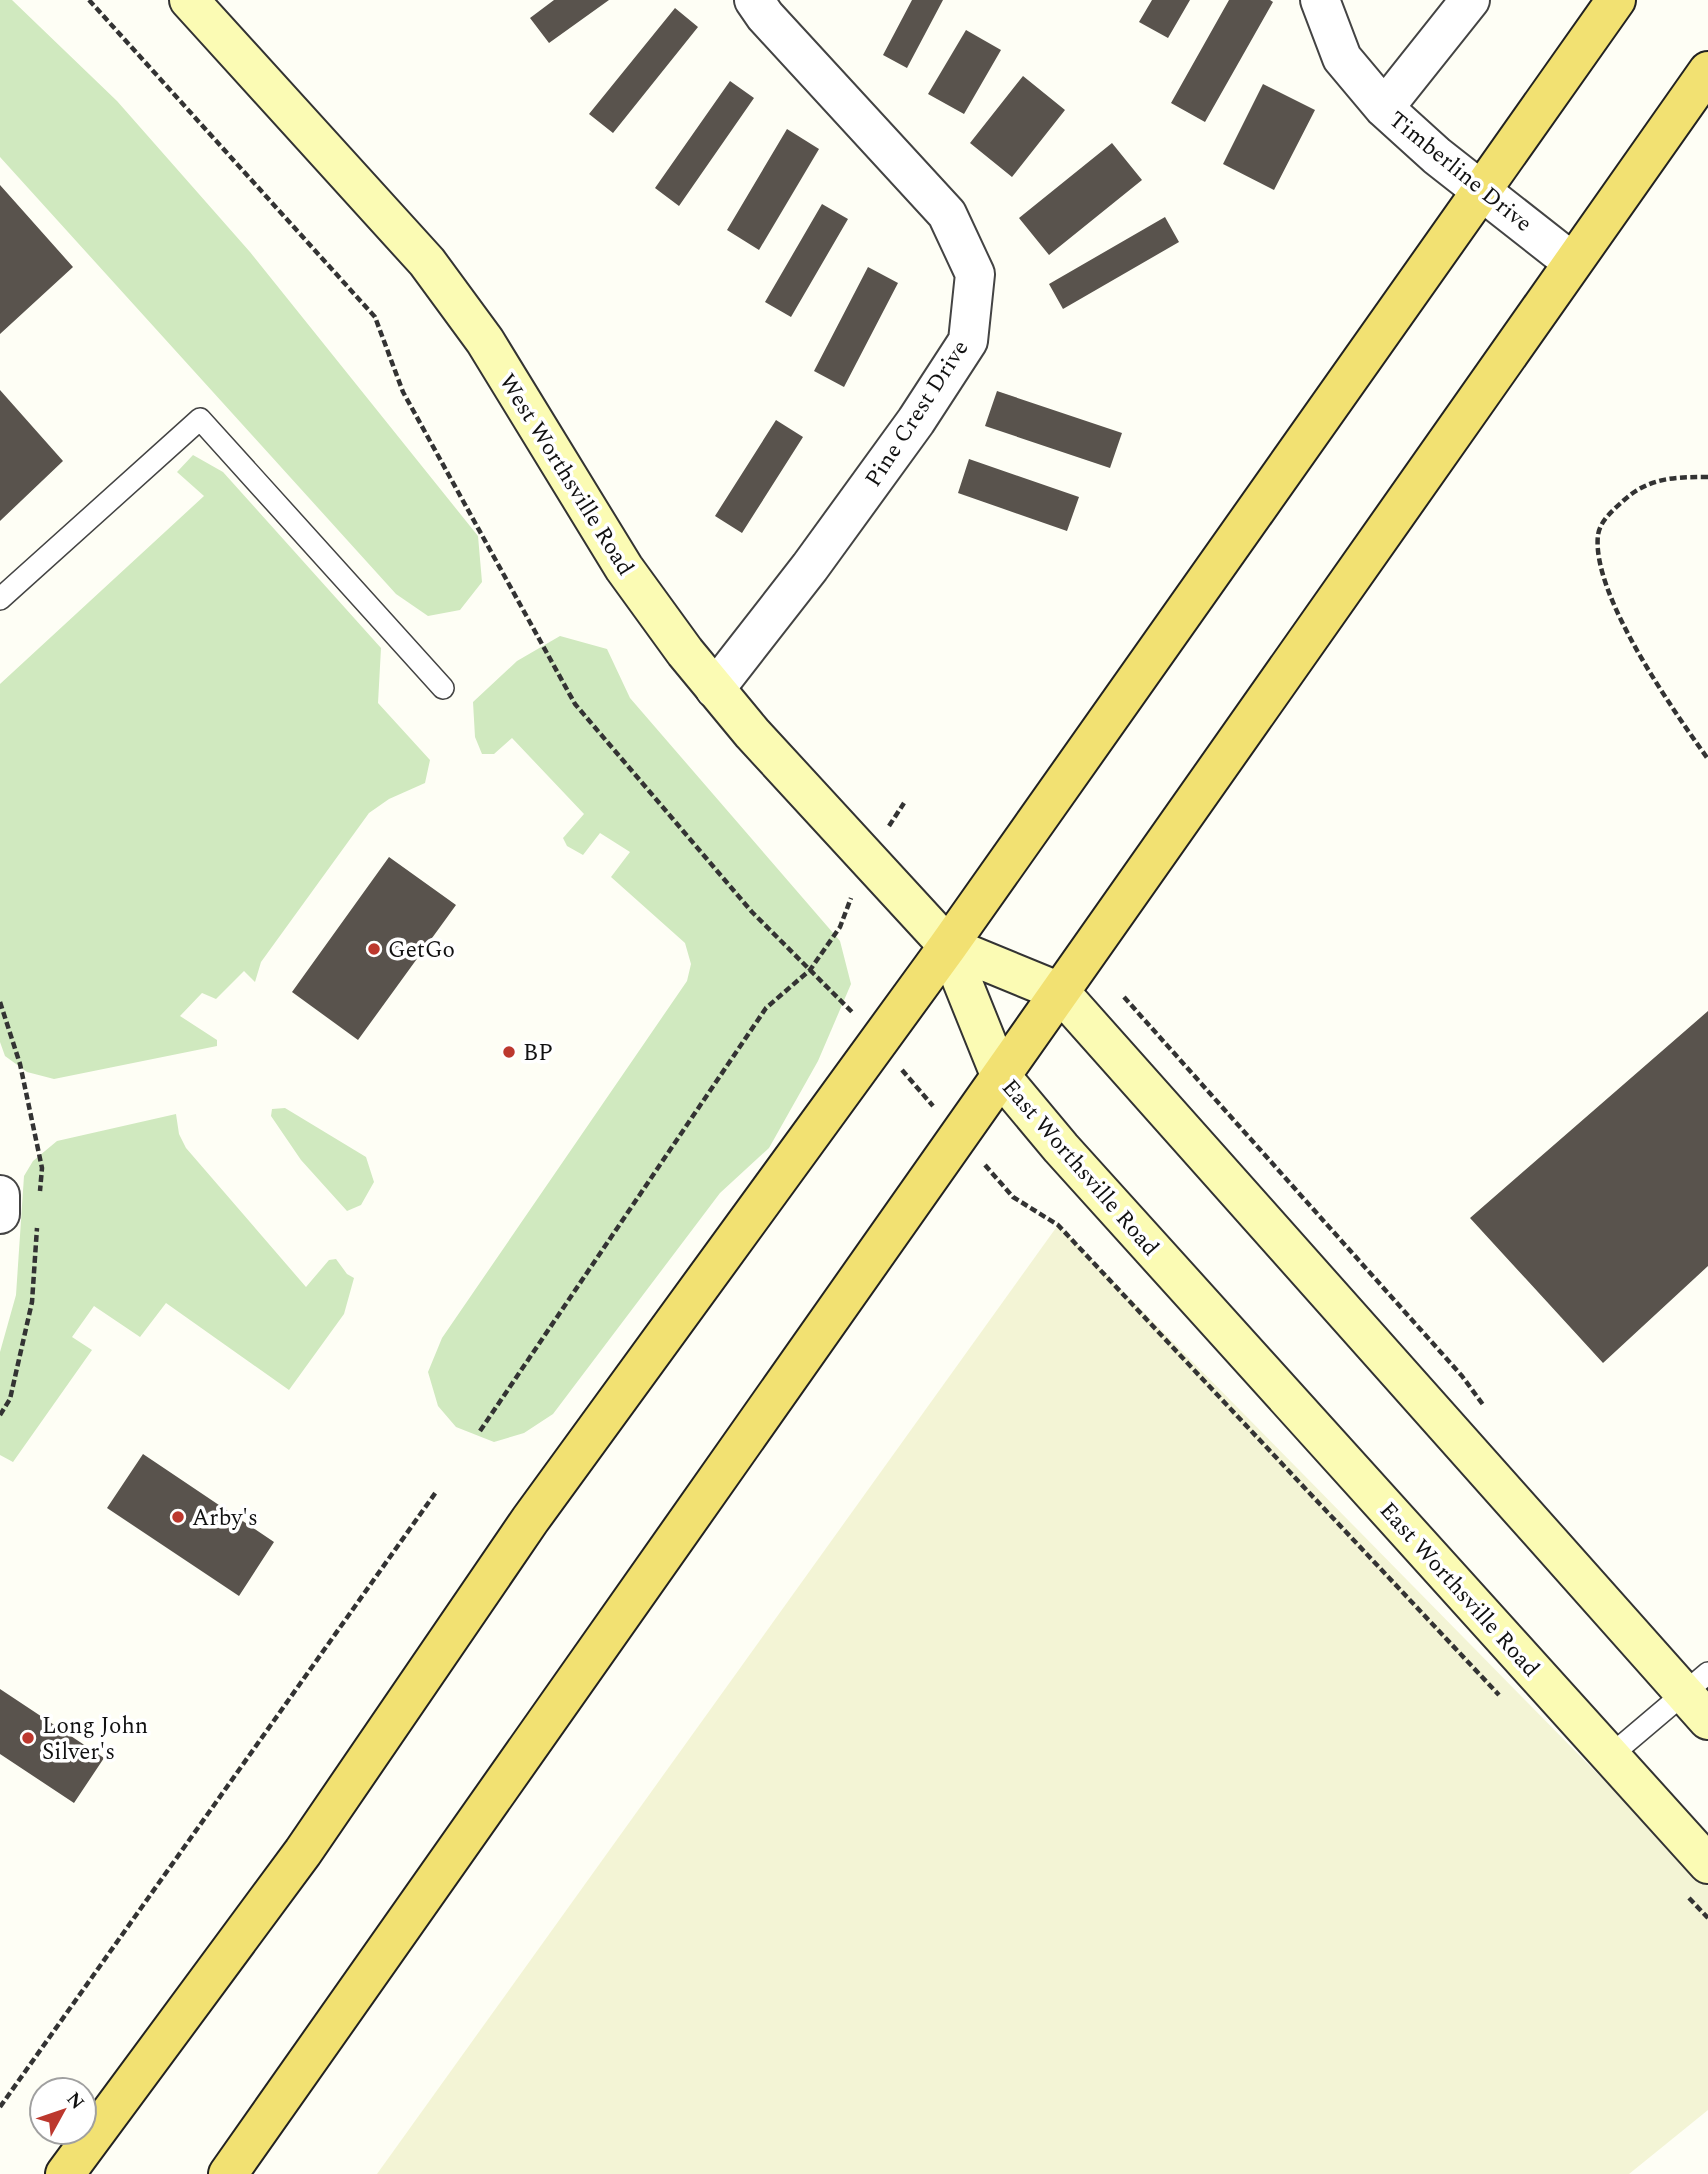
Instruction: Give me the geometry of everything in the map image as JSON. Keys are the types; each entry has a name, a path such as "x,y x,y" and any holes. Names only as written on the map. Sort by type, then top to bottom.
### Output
{"main road":[{"name":"West Worthsville Road","path":"189,0 427,261 485,341 624,568 685,652 866,859 948,946"},
{"path":"65,2174 303,1852 530,1520 948,946 1616,0"},
{"path":"228,2174 1708,71"},
{"path":"948,946 1060,992 1700,1696"},
{"name":"East Worthsville Road","path":"948,946 1000,1075 1061,1148 1708,1864"}],"street":[{"name":"Pine Crest Drive","path":"715,689 810,567 916,421 968,341 975,274 947,214 765,16 754,0"},
{"name":"Timberline Drive","path":"1320,0 1342,58 1384,108 1437,156 1572,262"},
{"path":"1384,108 1470,0"},
{"path":"0,1195 0,1214"}],"lane":[{"path":"0,599 201,419 443,688"},
{"path":"1610,1756 1700,1696"}],"path":[{"path":"89,0 375,317 402,392 576,704 752,912 840,998 1013,1197 1058,1225 1507,1704"},
{"path":"1708,477 1671,477 1631,494 1608,514 1598,532 1598,557 1608,595 1674,713 1708,759"},
{"path":"480,1431 766,1008 810,970 840,926 866,859 904,803"},
{"path":"0,1002 20,1064 41,1168 40,1195"},
{"path":"0,1415 10,1399 32,1302 38,1222"},
{"path":"0,2107 436,1492"},
{"path":"1689,1898 1708,1918"}],"green space":[{"path":"0,0 12,0 117,101 250,252 478,536 482,582 460,610 428,616 396,594 0,157"},
{"path":"193,455 223,472 381,648 378,703 430,760 425,783 389,799 369,813 261,962 255,982 244,971 216,999 202,993 180,1016 217,1040 217,1046 54,1079 27,1072 5,1056 0,1042 0,684 204,496 177,472"},
{"path":"560,636 607,649 630,698 840,941 851,984 818,1061 769,1148 720,1193 553,1414 524,1433 494,1442 456,1427 438,1406 428,1372 442,1338 687,981 691,964 685,943 611,877 630,852 600,833 583,855 567,846 563,838 584,814 512,738 494,754 482,754 475,737 473,702 517,661"},
{"path":"285,1108 366,1157 374,1182 361,1205 347,1211 301,1160 271,1116 272,1109"},
{"path":"176,1114 179,1134 186,1148 306,1287 329,1260 336,1259 347,1274 354,1278 344,1314 289,1390 166,1303 140,1337 94,1306 72,1337 92,1350 13,1462 0,1455 0,1352 16,1295 24,1176 33,1161 57,1141"},
{"path":"1058,1225 1708,1886 1708,2110 1629,2174 377,2174"}],"building":[{"path":"554,0 609,0 549,43 530,18"},
{"path":"912,0 943,0 907,68 883,55"},
{"path":"1152,0 1190,0 1168,38 1139,22"},
{"path":"1229,0 1273,2 1205,122 1171,103"},
{"path":"675,8 698,27 613,133 589,114"},
{"path":"966,30 1001,50 964,114 928,94"},
{"path":"1023,76 1065,110 1012,177 970,143"},
{"path":"730,81 754,98 679,206 655,188"},
{"path":"1263,84 1315,110 1274,190 1223,164"},
{"path":"787,129 819,149 759,250 727,230"},
{"path":"1112,143 1142,180 1049,255 1019,218"},
{"path":"0,185 73,267 0,334"},
{"path":"822,204 848,219 791,317 765,302"},
{"path":"1165,217 1179,242 1063,309 1049,284"},
{"path":"868,267 898,283 844,387 814,371"},
{"path":"0,390 63,461 0,521"},
{"path":"997,391 1122,433 1110,468 985,426"},
{"path":"776,420 803,437 742,533 715,516"},
{"path":"969,459 1079,497 1067,531 958,493"},
{"name":"GetGo","path":"389,857 456,905 358,1040 292,992"},
{"path":"1708,1011 1708,1266 1603,1363 1470,1218"},
{"path":"143,1454 274,1542 239,1596 107,1508"},
{"path":"0,1689 104,1758 74,1803 0,1754"}],"place":[{"name":"GetGo","path":"374,949"},
{"name":"BP","path":"509,1052"},
{"name":"Arby's","path":"178,1517"},
{"name":"Long John Silver's","path":"28,1738"}]}
